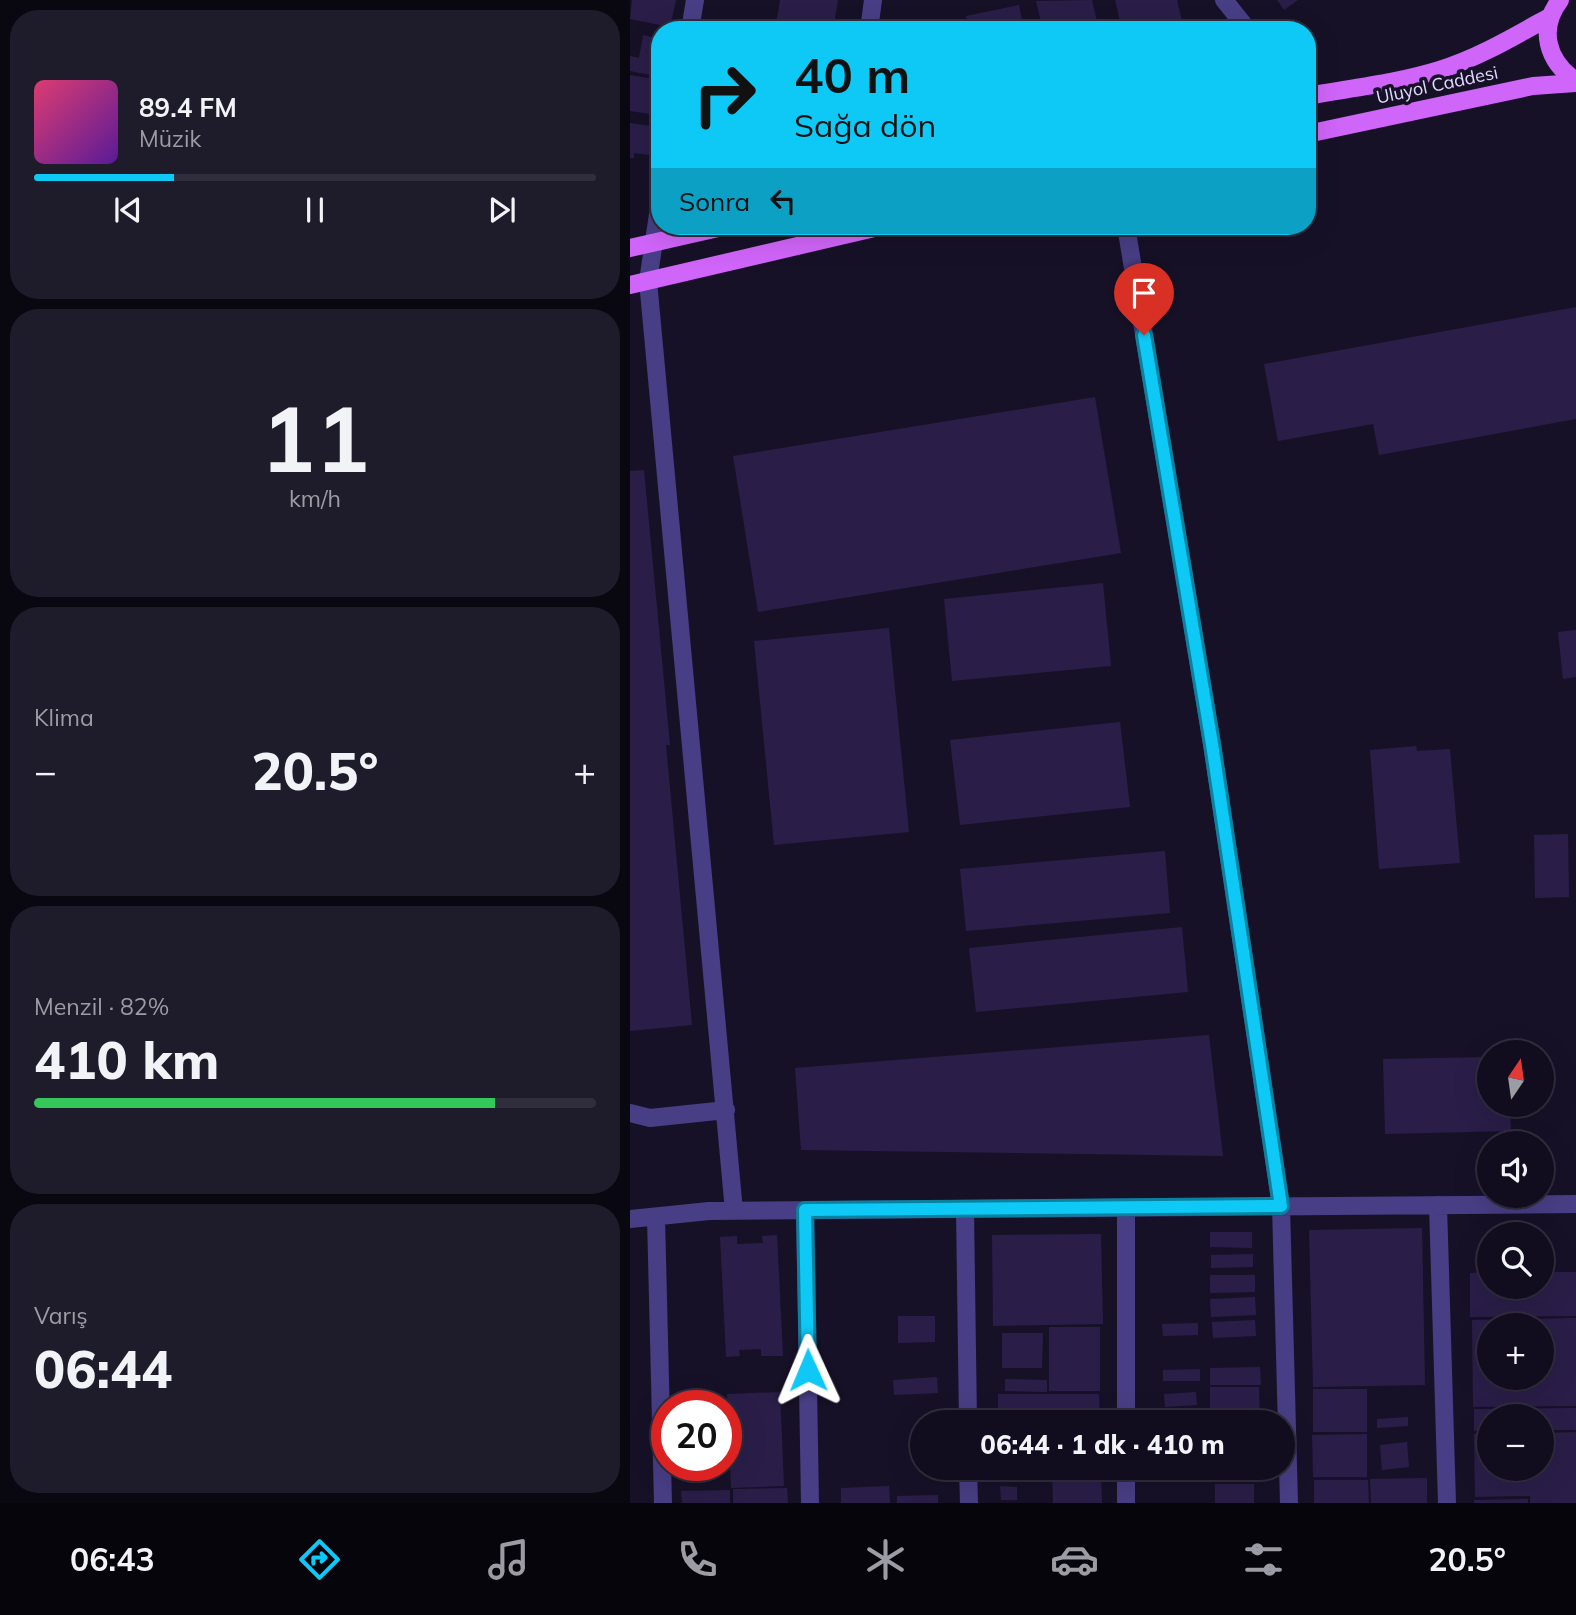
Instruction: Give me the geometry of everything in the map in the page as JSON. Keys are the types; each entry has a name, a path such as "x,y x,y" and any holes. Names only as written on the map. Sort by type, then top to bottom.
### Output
{"main road":[{"path":"1560,0 1548,26 1548,43 1553,59 1564,73 1576,82"},
{"name":"Uluyol Caddesi","path":"1316,94 1440,70 1505,41 1551,16"},
{"name":"Uluyol Caddesi","path":"1316,132 1520,89 1576,82"},
{"path":"630,248 687,235"},
{"path":"630,285 845,235"}],"street":[{"path":"692,21 695,0"},
{"path":"870,21 873,0"},
{"path":"1224,0 1241,21"},
{"path":"654,235 648,281 734,1211"},
{"path":"1127,235 1212,744 1281,1206 1289,1503"},
{"path":"630,1113 650,1118 726,1110"},
{"path":"630,1219 734,1211 1576,1204"},
{"path":"1438,1205 1447,1503"},
{"path":"1126,1208 1126,1410"},
{"path":"965,1209 968,1410"},
{"path":"805,1210 810,1503"},
{"path":"656,1217 663,1503"},
{"path":"968,1480 969,1503"},
{"path":"1126,1480 1126,1503"}],"building":[{"path":"632,0 676,0 671,21 651,21 651,23 630,19"},
{"path":"780,0 838,0 834,21 776,21"},
{"path":"1092,0 1097,21 1041,21 1036,1"},
{"path":"1115,0 1177,0 1182,21 1120,21"},
{"path":"1277,0 1298,0 1284,10"},
{"path":"1019,5 1022,21 967,21 966,16"},
{"path":"643,35 651,37 651,75 630,71 630,56 639,58"},
{"path":"630,75 651,78 651,114 630,111"},
{"path":"630,123 651,126 649,155 634,153 634,158 630,158"},
{"path":"1576,307 1576,419 1379,455 1373,424 1278,441 1264,364"},
{"path":"1095,397 1121,553 758,612 733,456"},
{"path":"644,470 670,745 666,745 692,1025 630,1031 630,471"},
{"path":"1103,583 1111,666 952,681 944,599"},
{"path":"889,628 909,832 774,845 754,641"},
{"path":"1576,630 1576,677 1563,679 1558,632"},
{"path":"1120,722 1130,807 960,825 950,740"},
{"path":"1416,746 1417,751 1450,749 1460,863 1379,869 1370,750"},
{"path":"1568,834 1569,897 1535,898 1534,835"},
{"path":"1165,851 1170,913 966,931 960,869"},
{"path":"1182,927 1188,992 976,1012 969,948"},
{"path":"1209,1035 1223,1156 801,1150 795,1068"},
{"path":"1477,1057 1477,1117 1510,1117 1511,1131 1385,1134 1383,1059"},
{"path":"1422,1228 1425,1385 1313,1387 1309,1230"},
{"path":"1210,1232 1252,1232 1252,1248 1210,1247"},
{"path":"1101,1234 1103,1324 993,1326 992,1235"},
{"path":"777,1235 783,1356 761,1356 761,1349 739,1350 740,1356 726,1357 720,1237 737,1236 737,1244 763,1243 762,1236"},
{"path":"1253,1254 1253,1267 1211,1268 1211,1255"},
{"path":"1554,1272 1576,1272 1576,1316 1554,1316 1554,1313 1477,1313 1477,1317 1470,1317 1470,1273 1477,1273 1477,1299 1554,1299"},
{"path":"1210,1275 1255,1275 1255,1292 1210,1293"},
{"path":"1255,1297 1256,1315 1211,1317 1210,1299"},
{"path":"898,1316 935,1316 935,1342 898,1343"},
{"path":"1554,1318 1576,1318 1576,1406 1477,1404 1477,1407 1473,1407 1472,1320 1477,1320 1477,1390 1554,1390"},
{"path":"1255,1320 1256,1336 1213,1338 1212,1322"},
{"path":"1198,1323 1198,1335 1163,1336 1162,1324"},
{"path":"1049,1327 1100,1327 1100,1391 1049,1391"},
{"path":"1002,1333 1043,1333 1042,1368 1002,1368"},
{"path":"1260,1367 1261,1385 1210,1385 1210,1368"},
{"path":"1200,1369 1200,1381 1163,1381 1163,1370"},
{"path":"937,1377 938,1393 894,1395 893,1380"},
{"path":"1005,1379 1047,1380 1047,1392 1005,1391"},
{"path":"1210,1387 1259,1387 1260,1410 1210,1410"},
{"path":"1313,1389 1367,1389 1367,1432 1313,1432"},
{"path":"780,1392 784,1486 731,1488 731,1481 742,1481 742,1393"},
{"path":"1196,1392 1197,1405 1165,1407 1164,1394"},
{"path":"998,1394 1099,1394 1100,1410 998,1410"},
{"path":"1554,1408 1576,1408 1576,1430 1554,1430"},
{"path":"1474,1409 1477,1409 1477,1431 1474,1431"},
{"path":"1408,1417 1408,1426 1377,1428 1377,1419"},
{"path":"1576,1432 1576,1503 1530,1503 1530,1496 1475,1497 1474,1434 1477,1434 1477,1481 1554,1481 1554,1433"},
{"path":"1367,1434 1367,1477 1313,1477 1312,1435"},
{"path":"1407,1442 1409,1467 1382,1470 1380,1445"},
{"path":"1427,1478 1427,1503 1371,1503 1370,1479"},
{"path":"1006,1480 1043,1480 1043,1481"},
{"path":"1052,1480 1101,1480 1102,1503 1053,1503"},
{"path":"1314,1480 1368,1480 1369,1503 1314,1503"},
{"path":"1215,1484 1254,1484 1254,1503 1215,1503"},
{"path":"889,1486 890,1503 841,1503 841,1488"},
{"path":"1000,1486 1017,1487 1017,1500 1001,1500"},
{"path":"787,1488 788,1503 733,1503 733,1489"},
{"path":"730,1490 730,1503 682,1503 681,1491"},
{"path":"938,1495 938,1503 897,1503 897,1496"},
{"path":"1528,1499 1528,1503 1474,1503 1474,1500"}],"route":[{"path":"808,1370 805,1210 1281,1206 1212,744 1144,335"}]}
